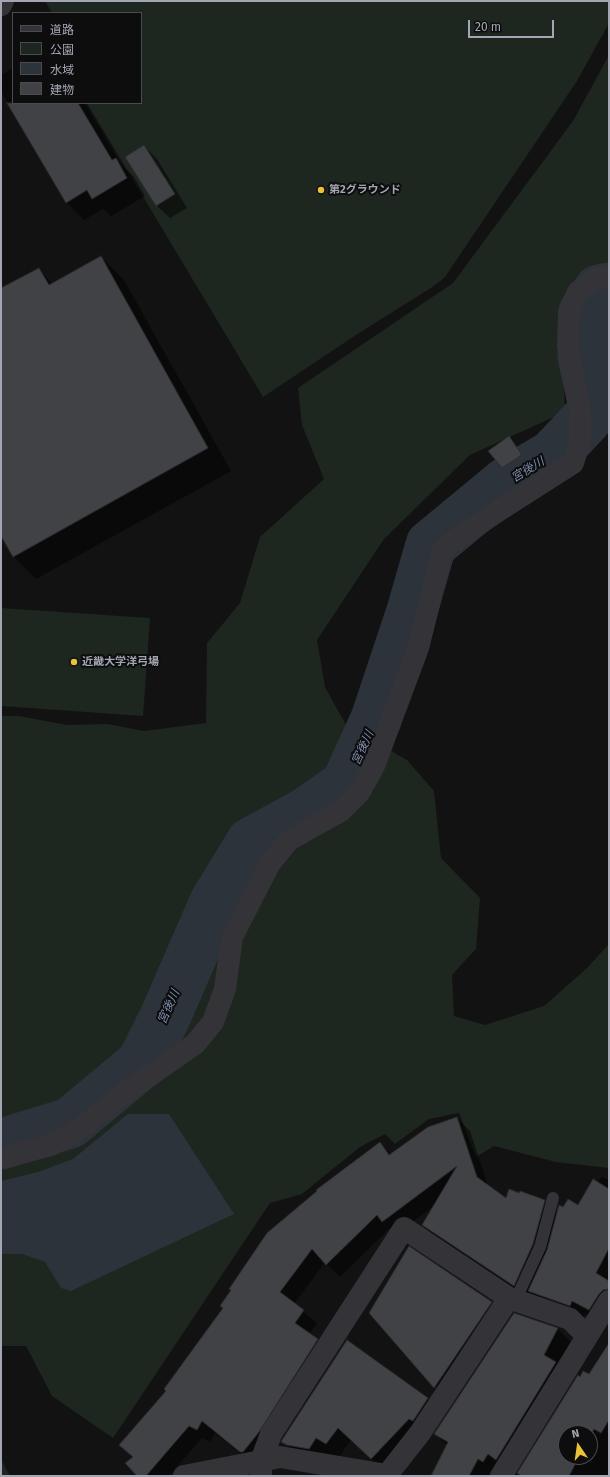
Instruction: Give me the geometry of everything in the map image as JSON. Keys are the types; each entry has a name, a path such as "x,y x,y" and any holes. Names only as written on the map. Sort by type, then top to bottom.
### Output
{"street":[{"path":"1,5 3,1"},
{"path":"1,1158 51,1145 75,1132 126,1092 195,1044 213,1022 225,989 232,938 270,863 289,840 341,811 359,793 374,766 418,648 442,552 450,543 573,463 580,441 580,412 568,346 569,312 578,292 593,280 609,275"},
{"path":"261,1469 271,1434 404,1228 512,1299 570,1319 587,1336"},
{"path":"184,1476 261,1469 280,1457 386,1475 420,1433 512,1299"},
{"path":"501,1476 609,1301"}],"lane":[{"path":"512,1299 540,1247 553,1198"}],"green space":[{"name":"第2グラウンド","path":"45,1 609,1 609,23 577,81 445,277 434,286 356,335 263,397 88,104 142,104 142,12 51,12"},
{"path":"609,55 609,263 589,268 575,280 561,310 565,412 470,455 384,539 317,640 325,687 346,725 407,760 434,791 441,858 480,898 476,949 452,975 454,1016 485,1025 544,1006 587,968 609,944 609,1168 556,1162 494,1146 476,1157 459,1113 429,1119 395,1144 385,1134 360,1147 302,1194 270,1203 113,1438 52,1396 26,1346 1,1346 1,716 19,716 67,725 108,724 144,731 206,723 207,643 240,603 260,537 324,479 302,425 298,388 453,283 573,121"},
{"name":"近畿大学洋弓場","path":"1,608 150,618 143,716 1,706"},
{"path":"1,1459 10,1476 1,1476"}],"water":[{"path":"128,1114 169,1114 234,1214 71,1291 61,1288 45,1262 22,1254 1,1254 1,1181 38,1172 73,1159"}],"building":[{"path":"7,103 79,104 112,160 116,158 127,178 92,199 87,190 66,203"},
{"path":"144,145 175,194 156,206 125,157"},
{"path":"101,256 208,448 13,557 1,536 1,288 39,268 49,285"},
{"path":"509,436 522,455 502,468 488,451"},
{"path":"457,1117 477,1177 506,1198 509,1189 519,1193 520,1191 545,1200 533,1244 514,1286 422,1225 457,1166 382,1222 377,1215 326,1265 312,1249 280,1292 304,1310 295,1323 318,1339 259,1432 243,1452 240,1452 202,1421 197,1430 189,1426 146,1476 137,1476 125,1463 133,1457 119,1445 166,1391 164,1389 223,1308 220,1306 231,1290 229,1289 267,1233 317,1191 316,1190 380,1142 389,1155 428,1127"},
{"path":"593,1179 609,1189 609,1248 596,1273 609,1281 609,1289 603,1290 599,1294 589,1310 572,1301 570,1306 528,1291 547,1250 559,1205 563,1207 568,1199 578,1205"},
{"path":"409,1246 492,1302 434,1388 369,1313"},
{"path":"514,1313 558,1328 544,1355 556,1362 496,1460 488,1454 483,1462 478,1459 469,1476 431,1476 448,1442 434,1434"},
{"path":"347,1340 428,1398 413,1421 409,1419 371,1459 338,1428 326,1444 316,1438 309,1449 287,1445 281,1442 282,1440"},
{"path":"609,1343 609,1420 601,1433 598,1431 598,1425 558,1425 558,1465 575,1465 569,1476 522,1476 517,1473 578,1375 580,1377 583,1371 589,1374"}],"waterway":[{"name":"宮後川","path":"1,1144 70,1123 142,1063 165,1017 215,902 251,843 306,813 346,785 376,719 412,611 431,545 506,483 553,455 595,410 583,357 584,312 599,290 609,288"}],"place":[{"name":"第2グラウンド","path":"321,190"},
{"name":"近畿大学洋弓場","path":"74,662"}]}
